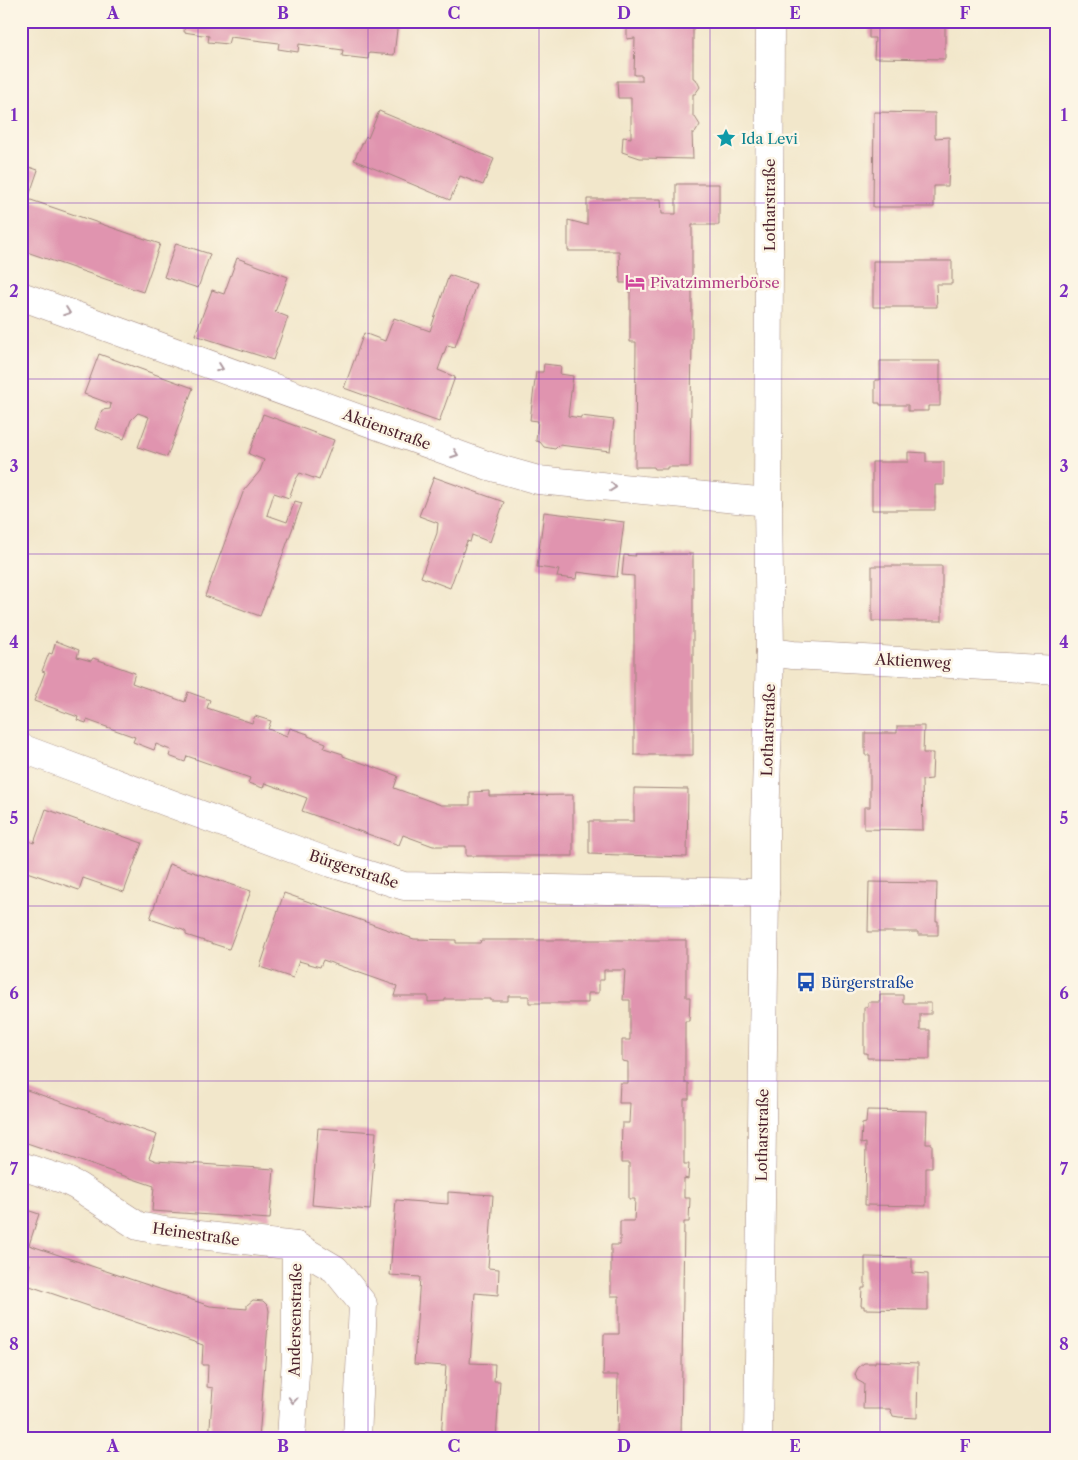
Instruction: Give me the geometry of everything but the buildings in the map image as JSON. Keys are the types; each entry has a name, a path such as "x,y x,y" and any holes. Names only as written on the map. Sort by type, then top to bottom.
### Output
{"street":[{"name":"Lotharstraße","path":"758,1439 766,893 764,827 770,652 768,502 770,21"},
{"name":"Aktienstraße","path":"21,296 489,466 538,480 768,502"},
{"name":"Aktienweg","path":"770,652 1057,670"},
{"name":"Bürgerstraße","path":"21,748 331,863 404,886 766,893"},
{"name":"Heinestraße","path":"21,1166 65,1180 77,1186 138,1226 164,1231 296,1246"},
{"name":"Andersenstraße","path":"291,1439 296,1357 296,1246"},
{"name":"Andersenstraße","path":"296,1246 335,1269 363,1304 357,1439"}],"place":[{"name":"Ida Levi","path":"726,138"},
{"name":"Pivatzimmerbörse","path":"635,282"},
{"name":"Bürgerstraße","path":"806,982"}]}
